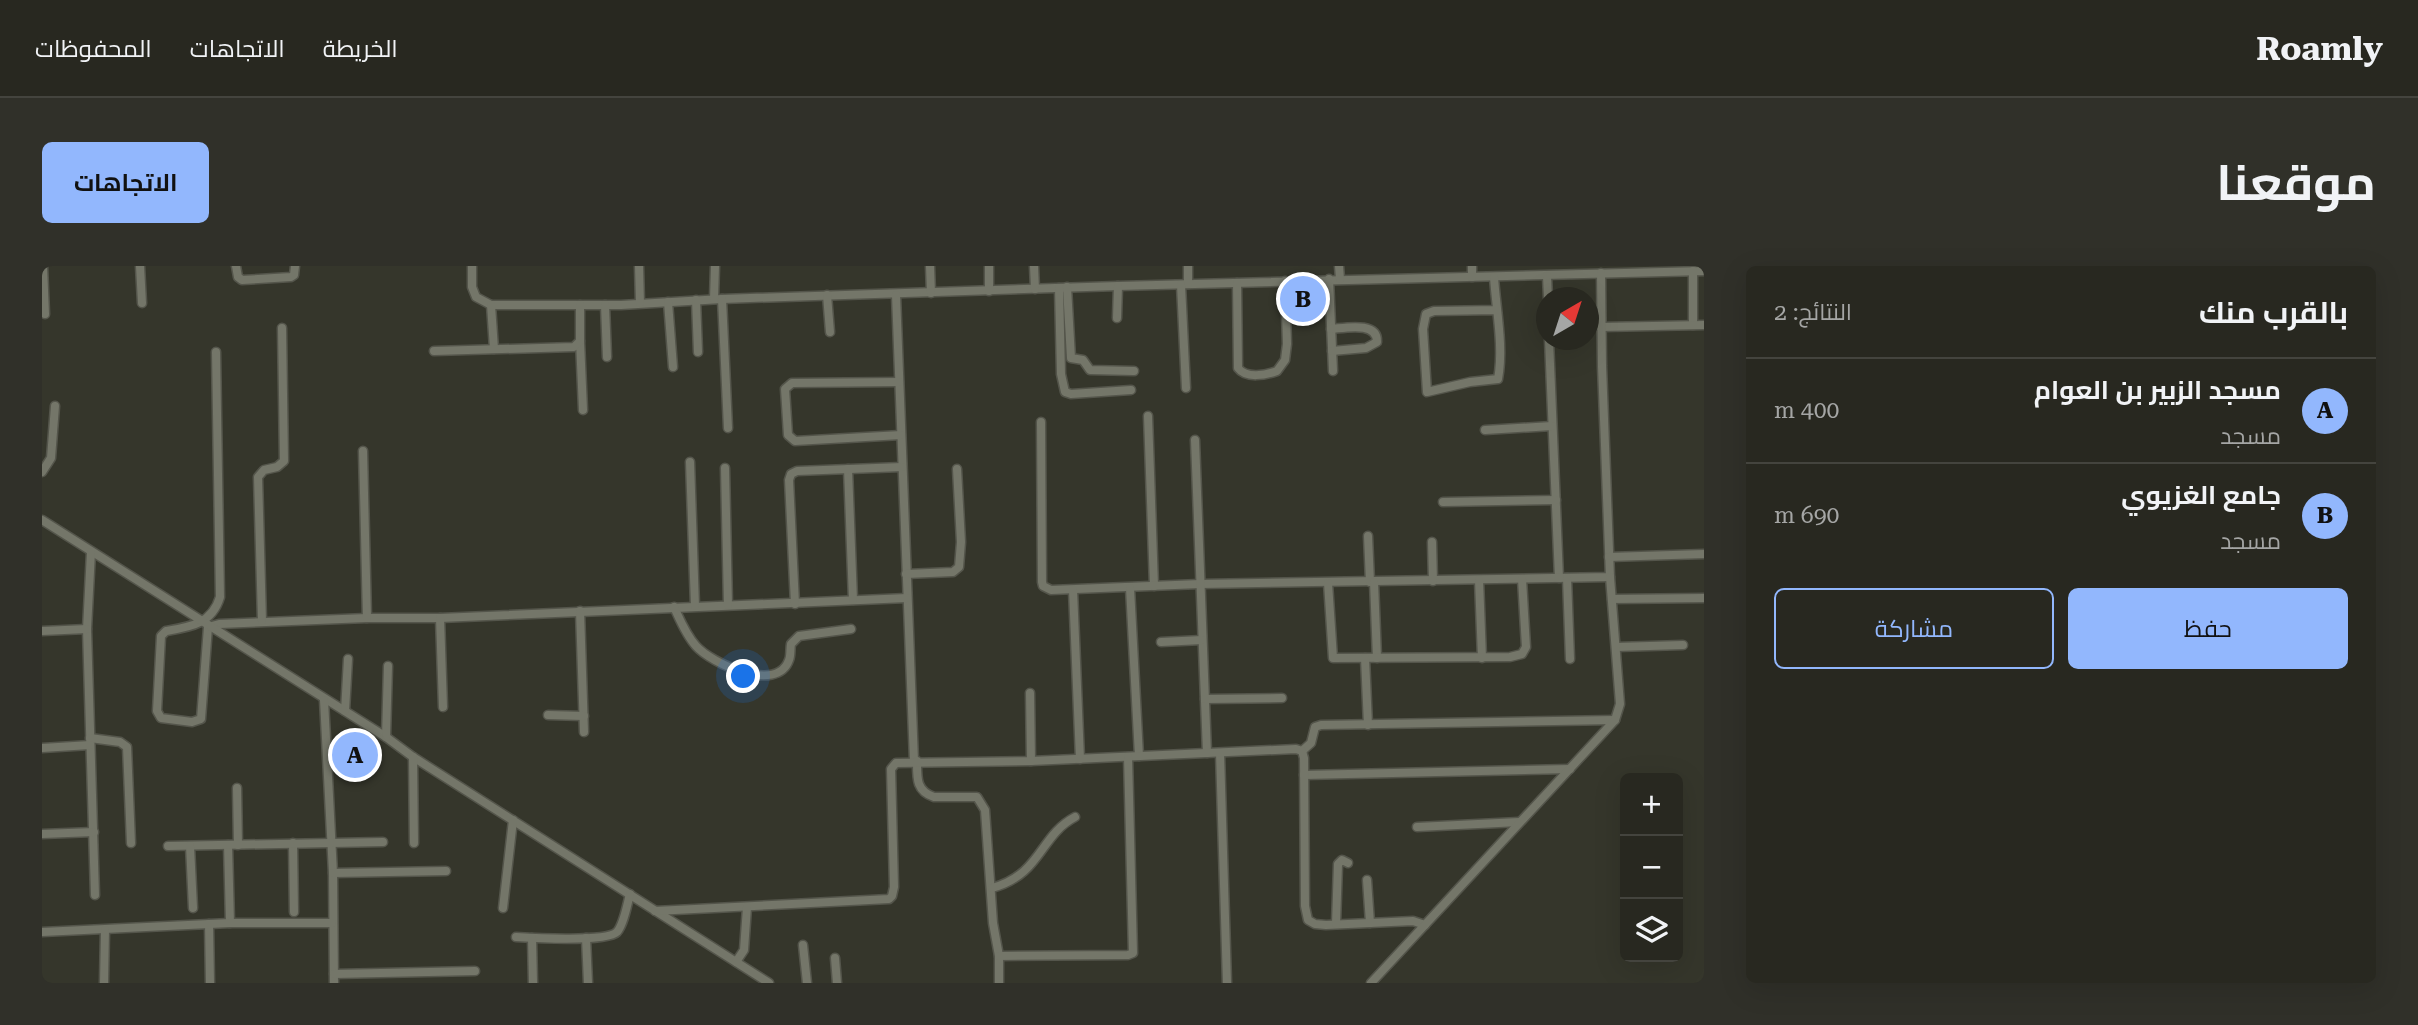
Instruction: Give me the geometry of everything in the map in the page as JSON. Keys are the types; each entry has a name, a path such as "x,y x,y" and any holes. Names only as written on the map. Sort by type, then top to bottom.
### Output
{"street":[{"path":"43,266 45,314"},
{"path":"140,266 142,303"},
{"path":"236,266 238,277 242,280 291,277 294,275 295,266"},
{"path":"471,266 472,287 476,297 491,305 605,305 1329,279 1547,276 1589,270 1601,273 1669,268 1704,271"},
{"path":"639,266 640,303"},
{"path":"715,266 728,428"},
{"path":"930,266 931,293"},
{"path":"989,266 989,291"},
{"path":"1034,266 1035,289"},
{"path":"1185,388 1185,284 1188,266"},
{"path":"1339,266 1340,279"},
{"path":"1472,266 1472,277"},
{"path":"1529,266 1529,276"},
{"path":"1693,271 1693,325"},
{"path":"1371,983 1615,720 1620,704 1609,556 1601,273"},
{"path":"1547,276 1548,287"},
{"path":"1494,277 1497,310 1498,379 1427,392 1423,329 1426,314 1434,311 1497,310"},
{"path":"1329,279 1333,371"},
{"path":"1237,283 1238,368 1243,373 1262,374 1278,371 1287,354 1284,281"},
{"path":"1117,318 1118,286"},
{"path":"1063,288 1071,358 1083,360 1090,370 1134,371"},
{"path":"1063,288 1061,373 1065,392 1131,390"},
{"path":"827,295 830,332"},
{"path":"896,295 907,598 919,785 928,795 934,797 970,795 982,802 989,845 999,983"},
{"path":"696,300 698,352"},
{"path":"668,302 673,367"},
{"path":"491,305 494,349"},
{"path":"580,305 583,410"},
{"path":"605,305 607,357"},
{"path":"1601,327 1704,325"},
{"path":"262,621 258,477 264,470 277,467 284,461 282,328"},
{"path":"1331,329 1368,328 1374,331 1377,337 1377,342 1370,347 1332,351"},
{"path":"434,351 574,347 580,341"},
{"path":"1549,350 1556,500 1570,659"},
{"path":"216,352 220,597 205,625 201,719 192,722 162,718 158,711 161,636 166,631 205,625 262,621 440,618 907,598"},
{"path":"899,382 792,383 785,389 788,435 796,441 901,435"},
{"path":"42,472 51,458 55,406"},
{"path":"1148,416 1154,586"},
{"path":"1041,422 1042,582 1043,586 1051,590 1200,584 1610,577"},
{"path":"1485,430 1552,426"},
{"path":"1195,440 1207,753"},
{"path":"363,451 367,618"},
{"path":"690,462 695,606"},
{"path":"795,604 789,480 791,474 797,471 902,467"},
{"path":"725,468 728,605"},
{"path":"848,469 853,600"},
{"path":"906,574 953,572 959,567 961,542 957,469"},
{"path":"1443,502 1556,500"},
{"path":"42,520 769,983"},
{"path":"1368,536 1377,658"},
{"path":"1432,542 1433,580"},
{"path":"91,552 87,629 95,895"},
{"path":"1609,556 1704,554"},
{"path":"1328,583 1332,656 1336,659 1482,658 1519,656 1526,649 1522,579"},
{"path":"1479,580 1482,658"},
{"path":"1130,588 1139,756"},
{"path":"1073,590 1080,759"},
{"path":"1612,599 1704,598"},
{"path":"674,607 696,646 732,669 752,674 772,673 786,666 790,658 790,644 799,636 852,629"},
{"path":"580,611 584,732"},
{"path":"440,618 443,707"},
{"path":"42,631 87,629"},
{"path":"1161,642 1202,640"},
{"path":"1616,647 1682,645"},
{"path":"1365,658 1368,724"},
{"path":"345,711 348,659"},
{"path":"386,737 387,666"},
{"path":"1030,693 1031,761"},
{"path":"1205,699 1282,698"},
{"path":"324,699 333,873 334,979 475,971"},
{"path":"548,715 584,716"},
{"path":"1302,751 1311,743 1314,729 1318,726 1615,720"},
{"path":"42,748 90,742 120,742 127,747 131,843"},
{"path":"655,911 889,899 894,887 891,766 896,763 1031,761 1296,749 1302,751"},
{"path":"1302,751 1306,918 1315,924 1413,921 1425,925"},
{"path":"1220,753 1227,983"},
{"path":"413,757 414,843"},
{"path":"999,956 1133,953 1128,757"},
{"path":"1304,775 1570,769"},
{"path":"237,788 238,845"},
{"path":"992,888 1009,883 1023,873 1065,823 1075,817"},
{"path":"503,908 513,820"},
{"path":"1417,827 1519,822"},
{"path":"42,834 94,832"},
{"path":"168,846 383,842"},
{"path":"293,843 294,912"},
{"path":"228,845 230,923"},
{"path":"190,846 193,908"},
{"path":"1336,924 1338,864 1342,860 1348,863"},
{"path":"333,873 446,871"},
{"path":"1367,880 1370,923"},
{"path":"516,937 586,938 615,933 630,894"},
{"path":"736,962 744,950 747,907"},
{"path":"42,932 230,923 332,923"},
{"path":"209,924 210,983"},
{"path":"104,983 105,930"},
{"path":"532,938 533,983"},
{"path":"586,938 588,983"},
{"path":"803,945 807,983"},
{"path":"835,958 837,983"}],"place":[{"name":"جامع الغزيوي","path":"1303,299"},
{"name":"مسجد الزبير بن العوام","path":"355,755"}]}
